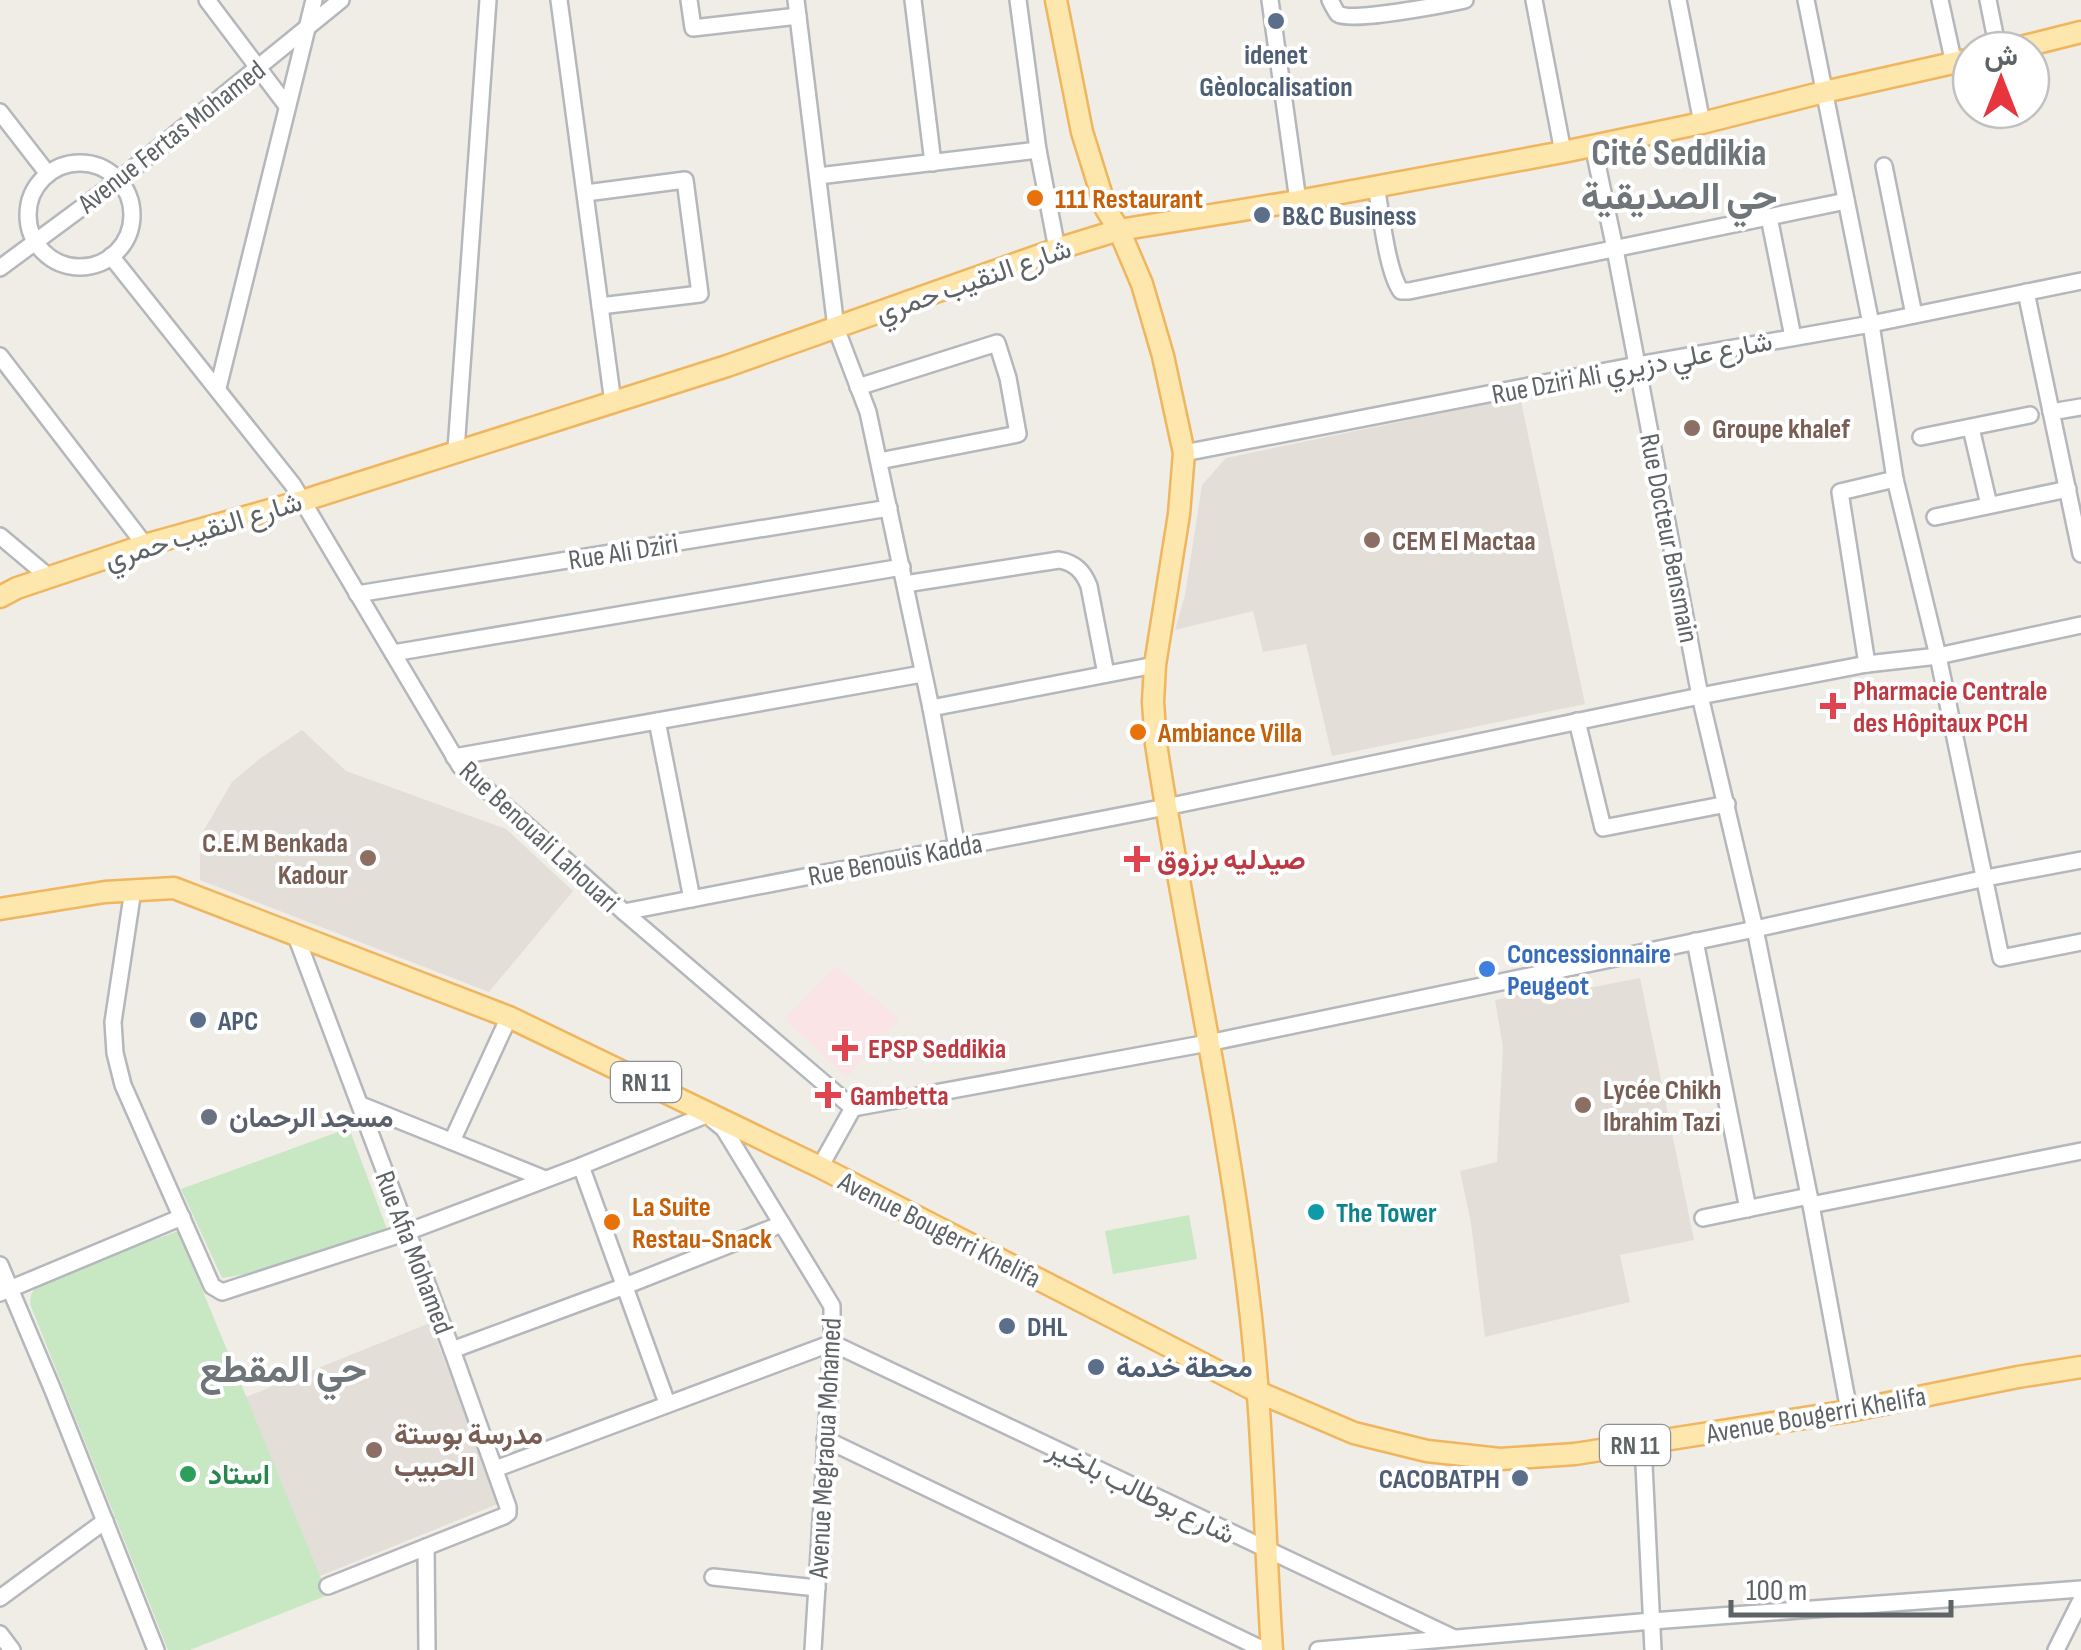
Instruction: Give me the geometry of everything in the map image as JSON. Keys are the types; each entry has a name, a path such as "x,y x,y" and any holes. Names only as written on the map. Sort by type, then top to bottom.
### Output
{"main road":[{"path":"1056,0 1082,132 1106,209 1142,284 1163,356 1184,454 1179,514 1155,665 1156,744 1243,1256 1258,1392 1272,1650"},
{"path":"2051,40 2081,32"},
{"name":"شارع النقيب حمري","path":"0,596 145,546 613,403 1119,230 1563,152 1951,64"},
{"name":"Avenue Bougerri Khelifa","path":"0,908 105,892 174,888 509,1018 820,1167 1258,1392 1354,1434 1427,1450 1500,1459 1576,1454 1849,1411 2081,1368"},
{"name":"Avenue Bougerri Khelifa","path":"2018,1377 2081,1356"}],"street":[{"path":"207,0 287,106"},
{"path":"218,388 314,0"},
{"name":"Avenue Fertas Mohamed","path":"0,268 120,180 340,0"},
{"path":"456,450 488,0"},
{"path":"560,0 613,403"},
{"path":"689,0 694,28 797,8 836,328 868,412 931,708 956,847"},
{"path":"913,0 933,163"},
{"path":"1018,0 1056,249"},
{"path":"1270,0 1298,200"},
{"path":"1330,0 1336,12 1344,16 1465,0"},
{"path":"1534,0 1563,152"},
{"path":"1678,0 1702,123"},
{"path":"1806,0 1871,324 1895,478 1938,656 2002,958 2081,942"},
{"path":"1940,0 1951,31"},
{"path":"1988,0 1994,30"},
{"path":"0,112 48,174"},
{"name":"Rue Docteur Bensmain","path":"1593,145 1700,696 1755,930 1849,1411"},
{"path":"818,176 1038,150"},
{"path":"93,164 120,180 132,212 130,229 111,256 96,264 78,266 46,254 35,240 28,212 38,184 48,174 62,166 93,164"},
{"path":"1884,166 1914,315"},
{"path":"586,193 685,180 700,294 600,306"},
{"path":"1376,186 1393,273 1401,291 1846,201"},
{"path":"1769,218 1793,337"},
{"name":"Rue Benouali Lahouari","path":"111,256 293,485 460,766 853,1108"},
{"name":"Rue Dziri Ali شارع علي دزيري","path":"1184,454 2081,281"},
{"path":"2026,292 2077,515 2081,554"},
{"path":"858,387 997,342 1008,378 1018,434 879,461"},
{"path":"0,356 145,546"},
{"path":"2051,412 2081,407"},
{"path":"1921,437 2030,416"},
{"path":"1971,428 1989,506"},
{"path":"1868,664 1840,492 1895,478"},
{"path":"1936,517 2068,489"},
{"name":"Rue Ali Dziri","path":"357,594 889,508"},
{"path":"0,536 50,578"},
{"path":"905,584 1059,560 1068,562 1084,572 1090,586 1106,674"},
{"path":"392,653 902,566"},
{"name":"Rue Benouis Kadda","path":"624,912 1700,696 1868,664 1938,656 2081,626"},
{"path":"931,708 1155,665"},
{"path":"454,757 922,674"},
{"path":"658,721 692,900"},
{"path":"1577,721 1603,828 1727,804"},
{"path":"820,1167 853,1108 1208,1043 2081,860"},
{"path":"133,890 113,1022 115,1053 123,1085 212,1286 222,1292 408,1232 581,1166 703,1111"},
{"name":"Rue Afia Mohamed","path":"296,936 508,1507 508,1513 426,1547"},
{"path":"1695,942 1748,1209"},
{"path":"452,1140 509,1018"},
{"path":"360,1106 545,1179"},
{"name":"Avenue Megraoua Mohamed","path":"703,1111 724,1129 832,1306 813,1650"},
{"path":"1703,1218 2081,1151"},
{"path":"581,1166 668,1403"},
{"path":"4,1290 182,1218"},
{"path":"452,1350 782,1224"},
{"path":"0,1265 4,1290 105,1521 156,1650"},
{"path":"495,1469 832,1342"},
{"name":"شارع بوطالب بلخير","path":"832,1342 1454,1638"},
{"path":"825,1439 1264,1650"},
{"path":"1643,1444 1654,1650"},
{"path":"0,1598 105,1521"},
{"path":"328,1586 426,1547 427,1650"},
{"path":"713,1577 817,1588"},
{"path":"1318,1650 2081,1589"},
{"path":"2056,1650 2081,1600"},
{"path":"0,1634 12,1650"}],"shaded area":[{"name":"CEM El Mactaa","path":"1520,397 1585,704 1332,756 1306,644 1263,652 1253,611 1175,630 1185,595 1202,485 1226,458"},
{"name":"C.E.M Benkada Kadour","path":"302,730 346,771 506,829 573,891 489,992 200,880 200,837 232,782"},
{"name":"EPSP Seddikia","path":"836,966 899,1019 847,1077 785,1019"},
{"name":"Lycée Chikh Ibrahim Tazi","path":"1640,978 1694,1240 1620,1255 1630,1302 1485,1337 1471,1223 1460,1171 1497,1162 1503,1047 1495,1000 1575,982 1578,990"},
{"name":"مدرسة بوستة الحبيب","path":"430,1323 500,1503 320,1576 246,1397"}],"green space":[{"path":"349,1128 387,1229 271,1270 222,1278 181,1189"},
{"path":"1189,1215 1197,1259 1113,1274 1105,1231"},
{"name":"استاد","path":"178,1231 328,1595 190,1650 168,1650 30,1304 38,1283"}],"place":[{"name":"idenet Gèolocalisation","path":"1276,21"},
{"name":"111 Restaurant","path":"1035,198"},
{"name":"B&C Business","path":"1262,215"},
{"name":"Groupe khalef","path":"1692,428"},
{"name":"CEM El Mactaa","path":"1372,540"},
{"name":"Pharmacie Centrale des Hôpitaux PCH","path":"1833,706"},
{"name":"Ambiance Villa","path":"1138,732"},
{"name":"C.E.M Benkada Kadour","path":"368,858"},
{"name":"صيدليه برزوق","path":"1137,859"},
{"name":"Concessionnaire Peugeot","path":"1487,969"},
{"name":"APC","path":"198,1020"},
{"name":"EPSP Seddikia","path":"845,1048"},
{"name":"Gambetta","path":"828,1095"},
{"name":"Lycée Chikh Ibrahim Tazi","path":"1583,1105"},
{"name":"مسجد الرحمان","path":"209,1117"},
{"name":"The Tower","path":"1316,1212"},
{"name":"La Suite Restau-Snack","path":"612,1222"},
{"name":"DHL","path":"1007,1326"},
{"name":"محطة خدمة","path":"1096,1367"},
{"name":"مدرسة بوستة الحبيب","path":"374,1450"},
{"name":"استاد","path":"188,1474"},
{"name":"CACOBATPH","path":"1520,1478"}],"district":[{"name":"Cité Seddikia حي الصديقية","path":"1679,174"},
{"name":"حي المقطع","path":"283,1369"}]}
